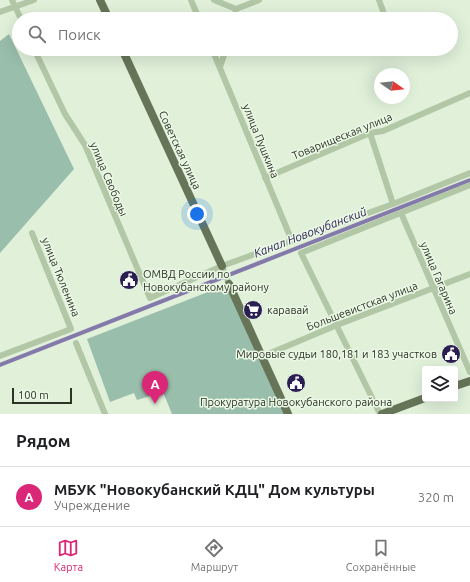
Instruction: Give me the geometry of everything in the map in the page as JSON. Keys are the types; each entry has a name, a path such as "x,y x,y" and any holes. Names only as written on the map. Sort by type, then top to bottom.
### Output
{"main road":[{"path":"100,0 106,12"},
{"name":"Советская улица","path":"125,56 222,266"},
{"name":"Советская улица","path":"229,284 288,414"},
{"path":"458,385 470,380"},
{"path":"381,414 422,399"}],"street":[{"path":"12,0 18,12"},
{"path":"0,12 34,0"},
{"path":"191,0 196,12"},
{"path":"214,0 236,10 260,0"},
{"path":"381,0 384,12"},
{"name":"улица Свободы","path":"37,56 65,114 85,145 150,298 222,266"},
{"name":"улица Пушкина","path":"215,56 292,241"},
{"path":"220,67 224,56"},
{"name":"Товарищеская улица","path":"265,178 370,133 383,131 470,93"},
{"path":"370,133 393,204"},
{"path":"222,266 393,204 470,173"},
{"path":"381,414 301,253 470,185"},
{"name":"улица Гагарина","path":"401,213 470,372"},
{"name":"улица Тюленина","path":"0,356 70,329 32,233"},
{"name":"Советская улица","path":"222,266 229,284"},
{"name":"Большевистская улица","path":"261,357 337,325 470,274"},
{"path":"76,343 105,414"}],"green space":[{"path":"9,34 12,40 12,56 20,56 74,169 0,253 0,41"},
{"path":"226,285 286,414 172,414 163,392 137,400 134,393 110,402 87,339"}],"waterway":[{"name":"Канал Новокубанский","path":"0,365 470,180"}],"place":[{"name":"ОМВД России по Новокубанскому району","path":"129,280"},
{"name":"каравай","path":"253,310"},
{"name":"Мировые судьи 180,181 и 183 участков","path":"451,354"},
{"name":"Прокуратура Новокубанского района","path":"296,383"},
{"name":"МБУК \"Новокубанский КДЦ\" Дом культуры","path":"155,404"}]}
